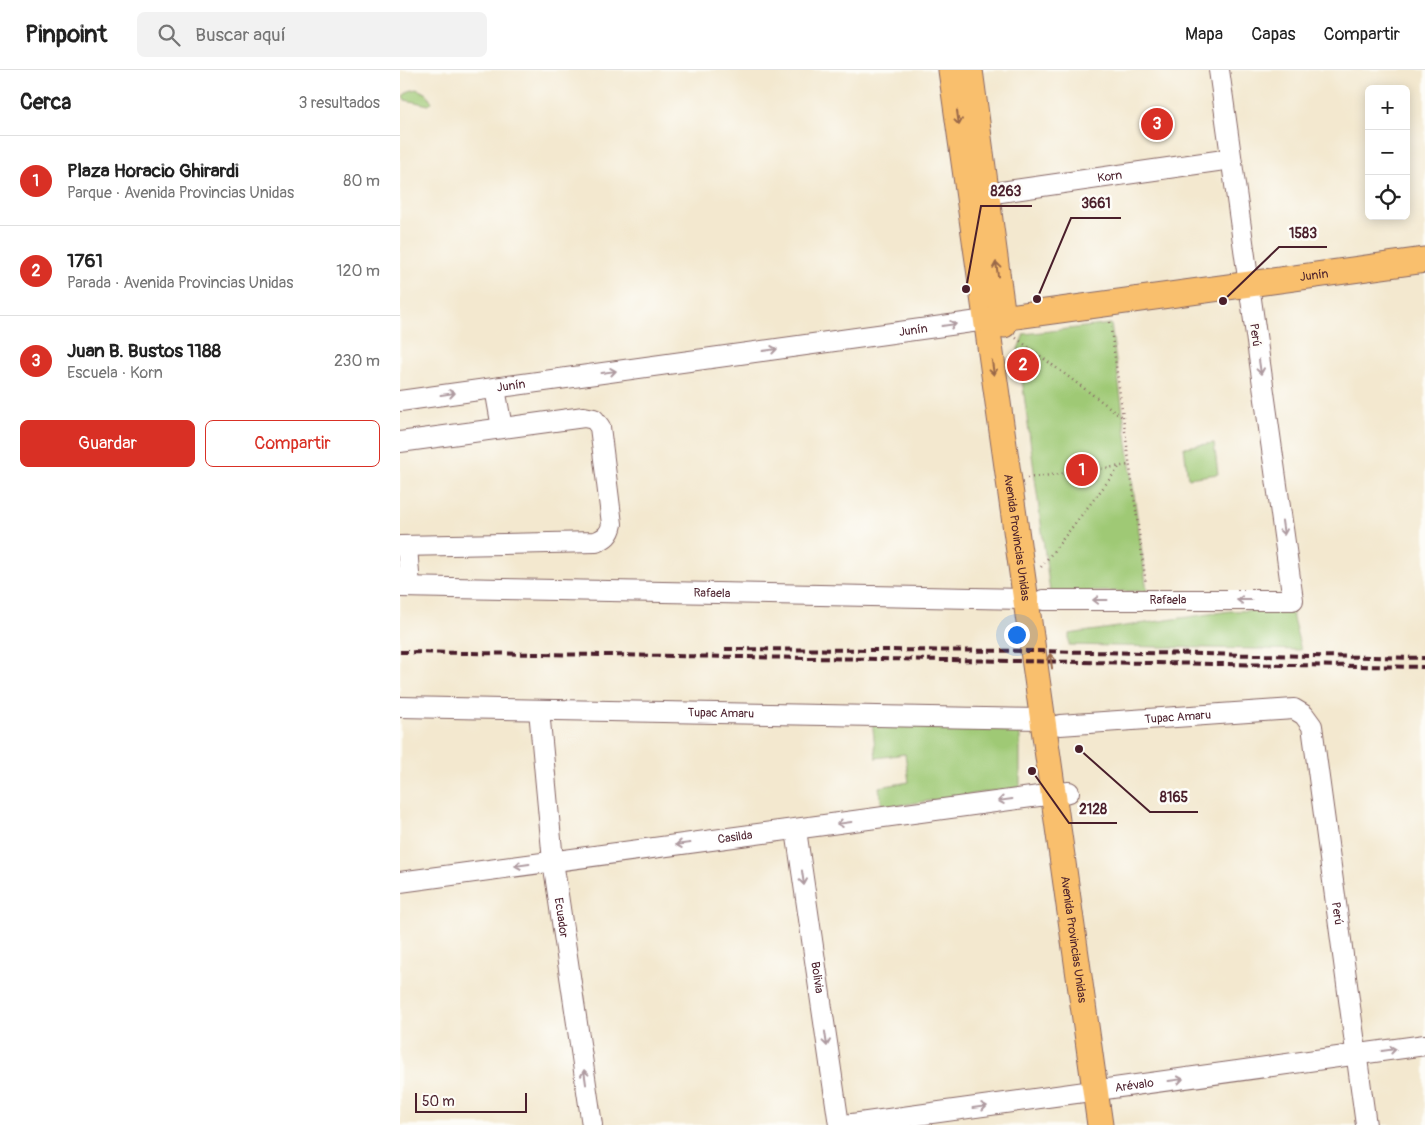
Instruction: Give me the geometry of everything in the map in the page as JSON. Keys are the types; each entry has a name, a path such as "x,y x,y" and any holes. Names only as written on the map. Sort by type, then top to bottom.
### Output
{"main road":[{"name":"Avenida Provincias Unidas","path":"951,70 1026,478 1038,570 1034,600"},
{"name":"Avenida Provincias Unidas","path":"970,70 987,194 998,322 1034,600 1102,1090 1100,1125"},
{"name":"Junín","path":"998,322 1108,303 1425,260"},
{"name":"Avenida Provincias Unidas","path":"1102,1090 1115,1125"}],"street":[{"name":"Perú","path":"1219,70 1293,600"},
{"name":"Korn","path":"987,194 1231,159"},
{"name":"Junín","path":"400,401 998,322"},
{"path":"495,388 502,428"},
{"path":"400,442 584,417 594,420 600,427 612,524 611,531 605,538 596,542 404,546 405,587"},
{"name":"Rafaela","path":"405,587 1034,600 1293,600"},
{"name":"Tupac Amaru","path":"400,707 1051,722 1294,709"},
{"name":"Perú","path":"1294,709 1304,715 1312,726 1366,1125"},
{"name":"Ecuador","path":"539,710 553,861 592,1125"},
{"name":"Casilda","path":"400,882 1061,793"},
{"name":"Bolivia","path":"796,830 839,1125"},
{"name":"Arévalo","path":"845,1125 1425,1046"}],"path":[{"path":"1108,303 1148,600"},
{"path":"998,322 1124,418"},
{"path":"1026,478 1130,465"},
{"path":"1038,570 1120,466"}],"green space":[{"path":"416,89 426,93 432,102 429,105 405,100 403,96 409,91"},
{"path":"1111,324 1147,591 1050,592 1018,349 1024,334"},
{"path":"1214,443 1218,474 1188,478 1184,447"},
{"path":"1291,610 1301,650 1069,645 1069,634 1230,611"},
{"path":"872,719 1020,726 1020,787 882,808 879,787 909,782 905,754 876,758"}],"railway":[{"path":"725,649 1033,651 1425,658"},
{"path":"400,652 1425,667"}],"place":[{"name":"Juan B. Bustos 1188","path":"1157,124"},
{"name":"8263","path":"966,289"},
{"name":"3661","path":"1037,299"},
{"name":"1583","path":"1223,301"},
{"name":"1761","path":"1023,365"},
{"name":"Plaza Horacio Ghirardi","path":"1082,470"},
{"name":"8165","path":"1079,749"},
{"name":"2128","path":"1032,771"}]}
